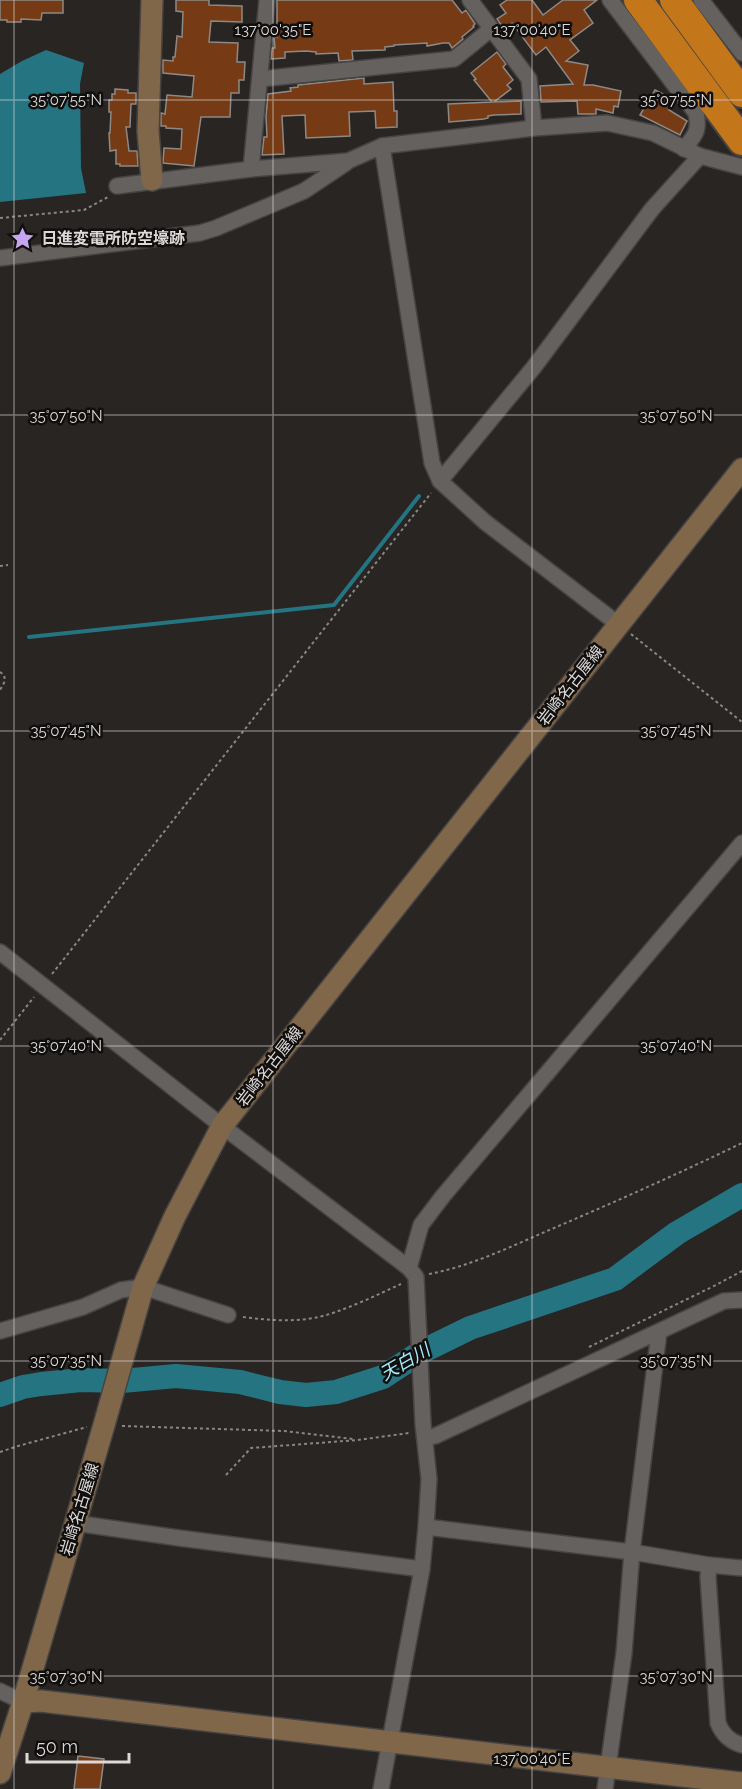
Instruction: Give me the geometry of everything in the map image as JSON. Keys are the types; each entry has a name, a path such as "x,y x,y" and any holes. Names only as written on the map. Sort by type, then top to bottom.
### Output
{"highway":[{"path":"638,0 742,141"},
{"path":"674,0 742,93"}],"main road":[{"path":"152,0 148,131 152,180"},
{"name":"岩崎名古屋線","path":"0,1773 104,1425 142,1287 175,1216 222,1126 742,469"},
{"path":"23,1702 41,1701 742,1783"}],"street":[{"path":"251,169 267,0"},
{"path":"470,0 529,79 534,128"},
{"path":"610,0 696,113 698,124 696,135 684,149"},
{"path":"701,0 742,53"},
{"path":"260,79 454,59 491,29"},
{"path":"0,258 216,228 304,191 348,161 382,146 534,128 607,123 653,133 700,156 742,167"},
{"path":"382,146 432,463 440,481 484,522 618,624"},
{"path":"440,481 534,367 652,209 700,156"},
{"path":"117,186 251,169 348,161"},
{"path":"381,1789 422,1569 426,1527 429,1479 414,1277 421,1225 443,1196 742,843"},
{"path":"0,952 414,1277"},
{"path":"0,1331 83,1307 121,1290 142,1287 228,1315"},
{"path":"424,1431 435,1436 724,1301 742,1300"},
{"path":"605,1789 624,1653 632,1552 659,1332"},
{"path":"75,1523 422,1569"},
{"path":"426,1527 742,1568"},
{"path":"709,1565 718,1723 721,1731 730,1740 742,1745"},
{"path":"0,1691 23,1702"}],"path":[{"path":"0,218 84,210 106,199 117,186"},
{"path":"0,1040 440,481"},
{"path":"0,566 8,565"},
{"path":"618,624 742,722"},
{"path":"0,672 6,681 0,690"},
{"path":"228,1315 273,1321 315,1318 347,1307 414,1277 447,1271 507,1248 629,1196 742,1143"},
{"path":"194,1428 284,1431 358,1440"},
{"path":"226,1474 251,1448 358,1440 424,1431"},
{"path":"0,1452 18,1446"}],"water":[{"path":"46,50 84,63 80,84 81,168 86,193 0,202 0,74"}],"building":[{"path":"0,0 63,0 63,13 42,13 41,20 21,19 21,22 7,22 7,20 0,20"},
{"path":"176,0 209,0 209,5 242,6 242,22 211,21 209,42 238,43 237,62 245,62 244,80 239,80 239,93 231,93 230,117 201,117 194,166 163,163 164,148 181,149 182,129 161,126 161,113 165,114 167,95 192,97 194,76 163,73 163,60 173,61 177,36 182,37 183,12 176,11"},
{"path":"277,0 452,0 462,13 466,10 475,24 452,48 449,43 427,46 427,43 394,45 385,47 385,50 352,51 353,60 339,61 338,53 316,54 316,52 306,51 285,52 285,58 271,59 272,48 275,48 274,37 277,37"},
{"path":"507,0 532,0 543,15 563,0 597,0 584,10 593,23 570,40 579,51 566,61 588,65 584,85 621,91 618,107 614,106 613,113 596,109 596,114 578,114 577,101 541,102 540,86 573,84 546,47 536,55 512,23 504,29 497,19 506,13 500,5"},
{"path":"497,52 506,64 503,67 513,80 507,85 511,89 494,102 521,101 521,114 494,115 484,119 449,122 448,104 492,102 471,73"},
{"path":"364,78 364,84 393,82 397,127 376,128 375,111 349,112 350,136 306,138 305,115 282,116 284,154 262,155 264,137 267,137 268,94 291,91 290,88 298,87 298,85"},
{"path":"115,89 136,93 136,104 131,104 130,127 126,127 129,151 137,151 138,166 116,164 116,150 110,151 109,100 112,100"},
{"path":"655,90 665,95 663,98 668,101 666,105 670,107 669,110 687,121 680,135 640,115"},
{"path":"78,1756 104,1759 100,1789 74,1789"}],"waterway":[{"path":"29,637 334,605 419,496"},
{"name":"天白川","path":"0,1395 41,1384 176,1376 240,1382 280,1392 306,1395 336,1392 383,1377 421,1352 470,1328 615,1279 677,1233 742,1195"}],"place":[{"name":"日進変電所防空壕跡","path":"23,238"}]}
